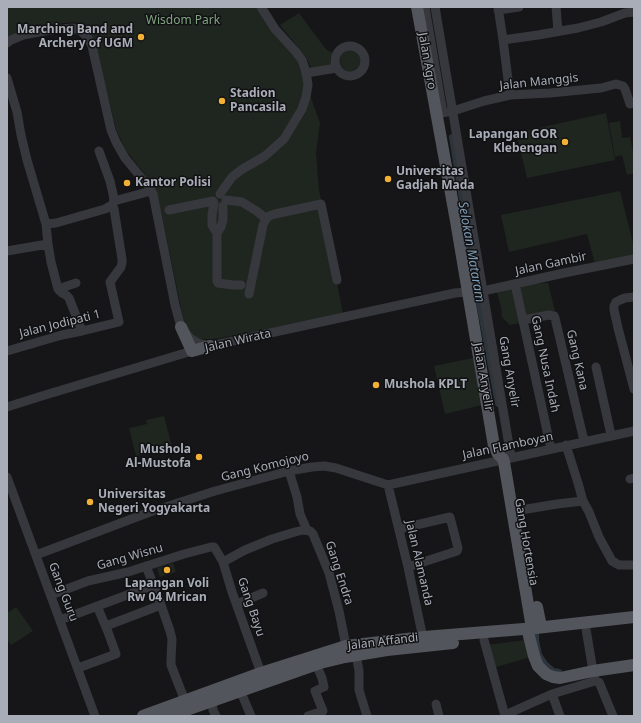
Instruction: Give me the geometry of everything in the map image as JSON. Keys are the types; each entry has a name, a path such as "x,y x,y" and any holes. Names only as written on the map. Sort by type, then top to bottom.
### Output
{"main road":[{"name":"Jalan Agro","path":"417,7 445,113 444,120 476,292"},
{"name":"Jalan Anyelir","path":"476,292 494,446 498,454 508,458"},
{"path":"182,327 192,351"},
{"name":"Jalan Wirata","path":"192,351 210,346"},
{"name":"Gang Hortensia","path":"508,458 512,462 521,510 535,632 504,462 508,458"},
{"name":"Jalan Affandi","path":"170,716 318,661 346,646 484,640 634,617"},
{"name":"Jalan Affandi","path":"143,716 261,674 318,661 387,650 424,642 634,625"},
{"path":"535,632 534,656 538,666 546,674 553,677 560,678 634,665"}],"street":[{"path":"241,285 218,283 217,281 217,234 212,224 212,214 232,177 265,156 284,138 305,103 308,85 304,65 299,56 277,32 262,7"},
{"path":"425,7 476,292"},
{"path":"435,7 445,113"},
{"path":"510,95 498,8 519,7"},
{"path":"556,7 558,31"},
{"path":"503,40 578,28 625,13 634,12"},
{"path":"7,43 23,35 73,28 81,31 88,38 92,46 111,130 125,158 153,194 175,305 182,327 190,338 198,343 210,346"},
{"path":"306,73 337,68"},
{"path":"7,78 17,112 27,160 46,224 52,267 58,289 69,298 82,331"},
{"name":"Jalan Manggis","path":"445,113 510,95 600,88 616,84 623,86 630,104 634,102"},
{"path":"99,151 110,181 113,194 113,203"},
{"path":"46,224 69,220 108,208 113,203 151,191"},
{"path":"169,210 219,201 242,202 266,219"},
{"name":"Jalan Jodipati 1","path":"7,351 62,335 118,323 119,321 110,282 121,267 122,263 113,203"},
{"path":"249,294 263,225 266,219 275,214 322,204 337,280"},
{"path":"7,251 48,244"},
{"name":"Jalan Gambir","path":"476,292 634,259"},
{"path":"58,289 76,283"},
{"name":"Gang Nusa Indah","path":"515,284 551,449"},
{"name":"Jalan Wirata","path":"210,346 453,293 476,292"},
{"path":"634,296 616,302 614,310 634,389"},
{"name":"Gang Kana","path":"523,320 549,315 554,316 584,441"},
{"name":"Jalan Wirata","path":"7,407 192,351"},
{"path":"596,367 611,435"},
{"name":"Jalan Flamboyan","path":"388,485 634,430"},
{"path":"566,446 583,501 612,561 618,565 634,565"},
{"name":"Gang Komojoyo","path":"36,555 150,512 215,491 289,471 324,466 336,468 388,485"},
{"name":"Gang Endra","path":"289,471 297,497 300,514 307,530 313,534 329,573 346,646"},
{"name":"Gang Guru","path":"7,477 96,716"},
{"name":"Jalan Alamanda","path":"388,485 424,642"},
{"path":"521,510 583,501"},
{"path":"399,529 450,517 458,548 457,551 408,567"},
{"path":"222,562 260,543 302,530 307,530"},
{"name":"Gang Wisnu","path":"51,594 88,581 128,572 184,554 211,547 214,547 216,550"},
{"name":"Gang Bayu","path":"216,550 222,562 261,674"},
{"path":"146,566 170,631 172,639 170,660 184,701"},
{"path":"60,620 154,585"},
{"path":"237,604 264,593"},
{"path":"106,626 161,605"},
{"path":"78,668 116,654 97,606"},
{"path":"586,630 593,672 599,682 613,716"},
{"path":"484,640 505,715 552,694 593,672"},
{"path":"356,655 359,671 359,690 367,716"},
{"path":"308,716 323,711 315,692 324,687 318,661"},
{"path":"240,690 251,716"},
{"path":"552,694 560,716"},
{"path":"212,700 216,716"},
{"path":"436,704 439,716"}],"green space":[{"name":"Wisdom Park","path":"7,7 257,7 299,61 320,123 316,153 319,190 343,314 215,339 194,339 186,327 182,313 162,216 153,185 125,149 116,129 97,52 88,29 74,22 46,25 13,35 7,39"},
{"path":"299,13 325,48 332,52 330,59 332,65 311,68 306,57 280,25"},
{"path":"351,50 359,53 362,61 359,69 351,72 343,69 340,61 343,53"},
{"name":"Lapangan GOR Klebengan","path":"606,113 615,160 527,178 516,133"},
{"path":"620,121 622,138 630,137 634,157 634,173 627,175 622,155 615,157 609,123"},
{"path":"620,191 634,247 634,256 595,264 587,234 509,252 501,215"},
{"path":"548,283 555,311 525,318 518,284"},
{"path":"513,287 520,323 510,325 502,317 501,306 496,290"},
{"path":"473,358 482,405 445,414 434,366"},
{"path":"164,416 172,447 136,456 129,428 147,424 146,420"},
{"name":"Lapangan Voli Rw 04 Mrican","path":"173,563 176,572 160,577 157,568"},
{"path":"16,607 33,631 11,645 7,639 7,613"},
{"path":"533,639 534,656 493,668 487,645"}],"waterway":[{"name":"Selokan Mataram","path":"452,137 476,286 498,404"},
{"name":"Selokan Mataram","path":"536,628 536,640 539,655 545,664 553,671 559,672"}],"place":[{"name":"Marching Band and Archery of UGM","path":"141,37"},
{"name":"Stadion Pancasila","path":"222,101"},
{"name":"Lapangan GOR Klebengan","path":"565,142"},
{"name":"Universitas Gadjah Mada","path":"388,179"},
{"name":"Kantor Polisi","path":"127,183"},
{"name":"Mushola KPLT","path":"376,385"},
{"name":"Mushola Al-Mustofa","path":"199,457"},
{"name":"Universitas Negeri Yogyakarta","path":"90,502"},
{"name":"Lapangan Voli Rw 04 Mrican","path":"167,570"}]}
